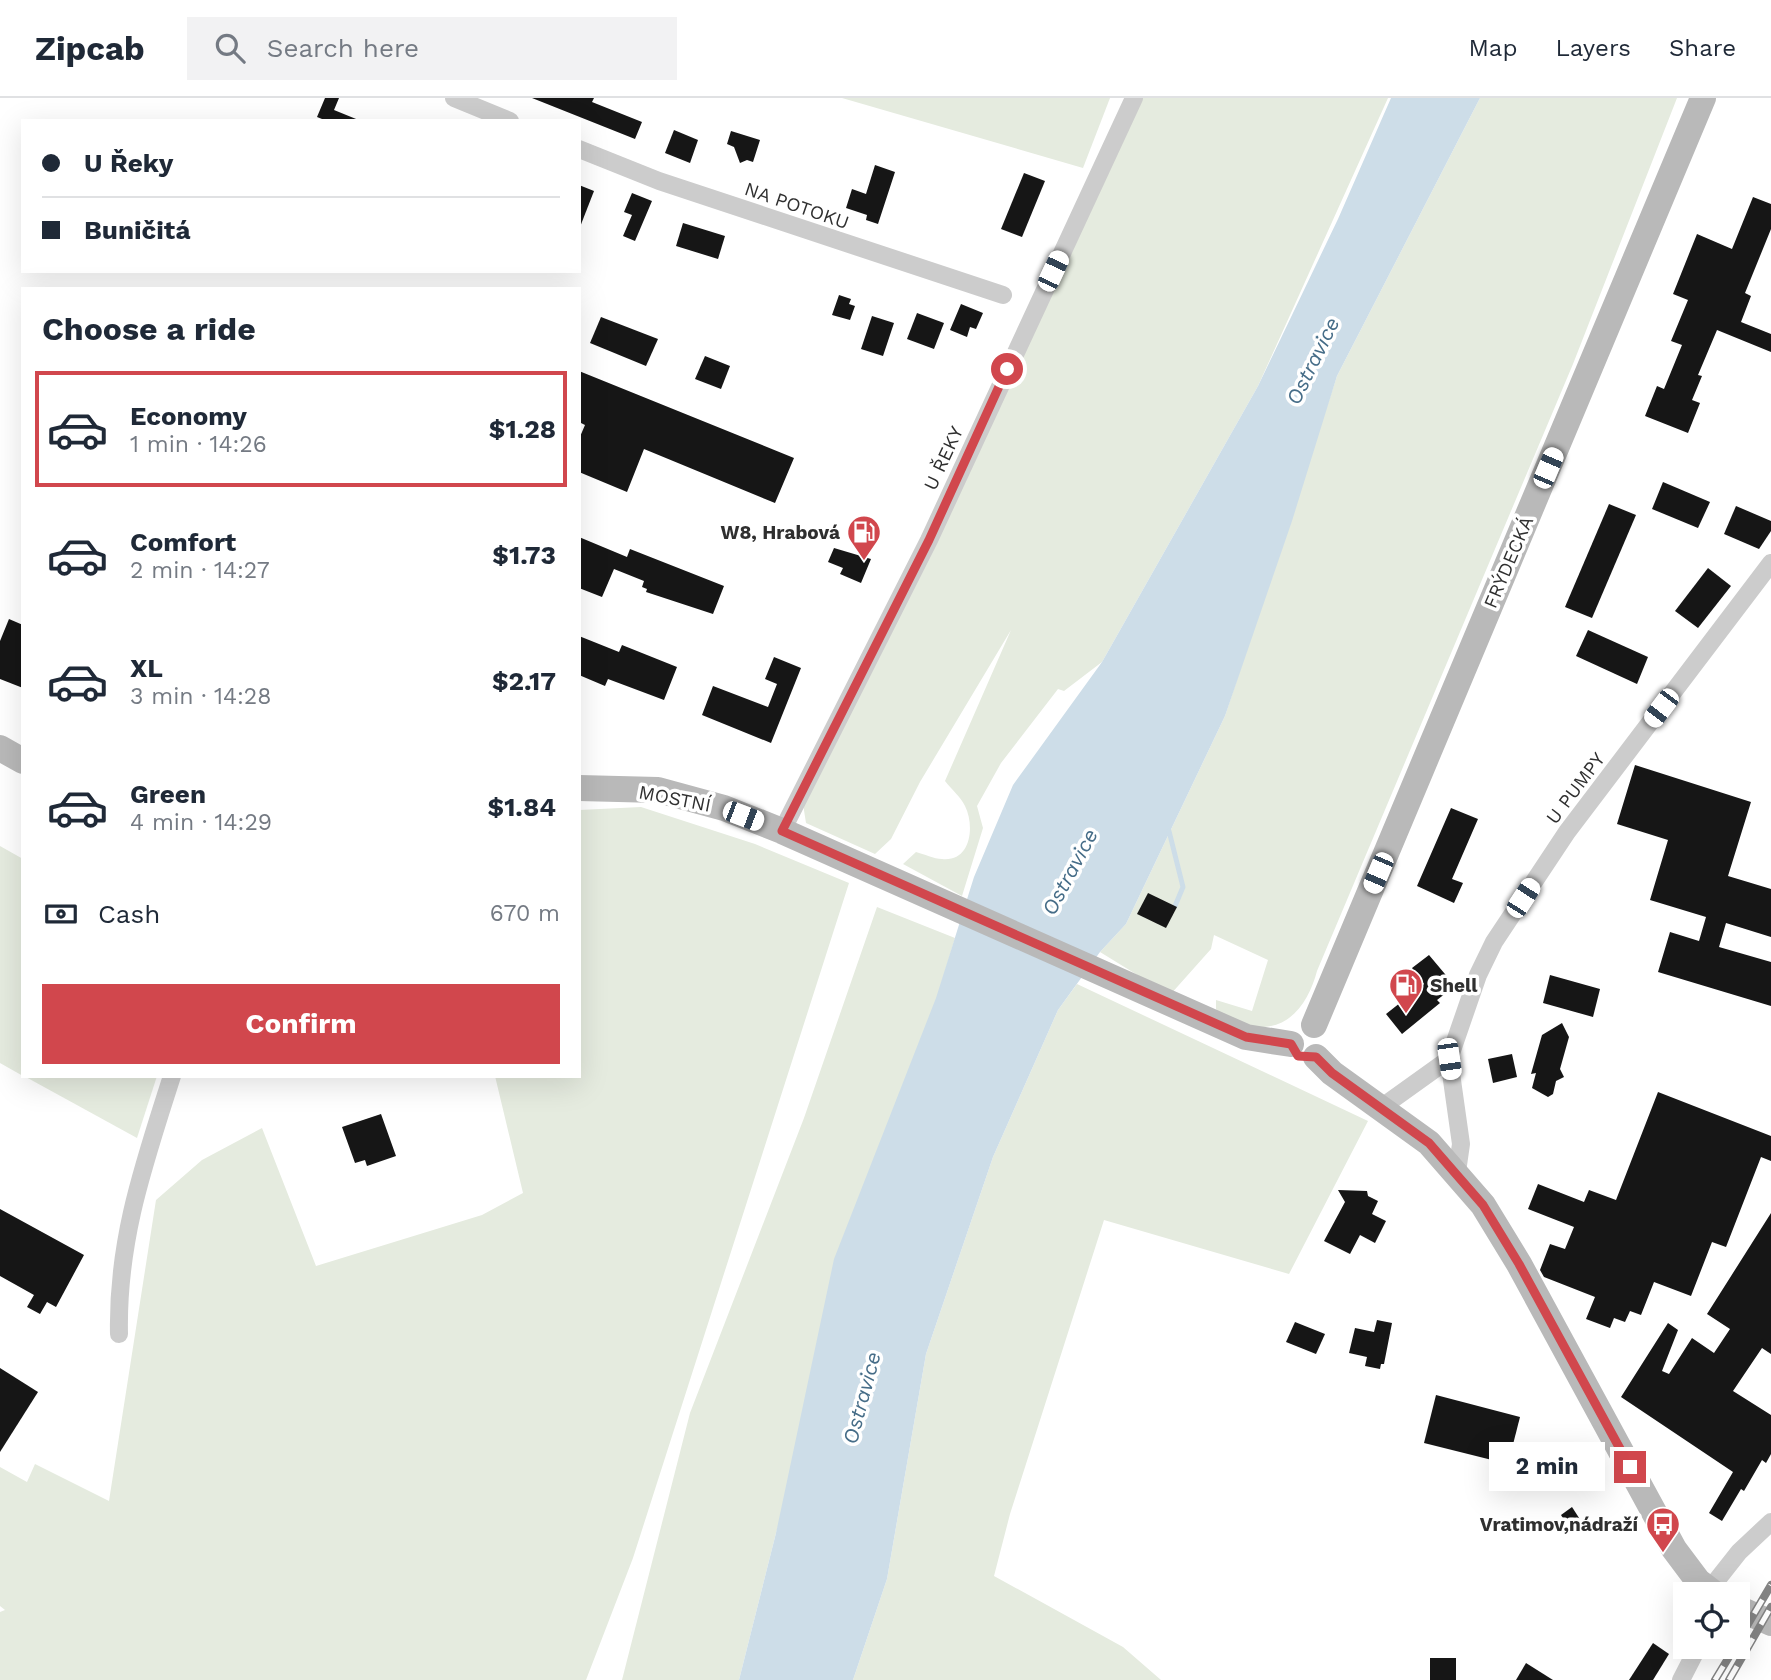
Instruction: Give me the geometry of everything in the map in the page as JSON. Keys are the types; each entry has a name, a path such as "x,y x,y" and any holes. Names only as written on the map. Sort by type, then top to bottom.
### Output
{"main road":[{"name":"FRÝDECKÁ","path":"1314,1025 1703,98"},
{"path":"0,748 21,760"},
{"name":"MOSTNÍ","path":"581,788 658,790 724,808 782,831 1246,1037 1291,1044"},
{"path":"1316,1057 1325,1041 1321,1030 1314,1025 1298,1027 1292,1035 1291,1044 1300,1057 1316,1057 1332,1073 1429,1143 1483,1205 1519,1264 1674,1549 1685,1566 1702,1582"},
{"path":"1750,1613 1771,1623"}],"street":[{"path":"454,98 505,119"},
{"name":"U ŘEKY","path":"782,831 929,540 1134,98"},
{"name":"NA POTOKU","path":"581,150 659,181 1003,295"},
{"name":"U PUMPY","path":"1457,1172 1461,1144 1449,1059 1478,975 1494,942 1567,832 1771,563"},
{"path":"1382,1107 1449,1059"},
{"path":"119,1334 118,1294 122,1252 133,1197 172,1078"},
{"path":"1719,1582 1739,1552 1771,1522"},
{"path":"1681,1680 1692,1659"}],"shaded area":[{"path":"842,98 1110,98 1083,168"},
{"path":"1135,98 1388,98 1258,386 1102,662 1064,691 1058,689 1001,763 977,806 983,828 962,896 903,864 916,852 939,859 952,858 965,849 970,832 968,814 961,799 945,781 1011,630 920,782 891,839 875,854 806,823 803,804"},
{"path":"1480,98 1677,98 1573,364 1310,990 1300,1008 1284,1021 1264,1027 1248,1025 1221,1017 1216,1009 1216,1000 1252,1011 1268,960 1214,935 1211,949 1170,995 1100,952 1126,924 1225,716 1337,376"},
{"path":"641,807 755,844 849,883 633,1558 586,1680 0,1680 0,1612 5,1610 0,1606 0,1467 27,1482 35,1464 109,1501 156,1200 202,1160 262,1128 316,1266 482,1215 523,1193 495,1078 581,1078 581,810"},
{"path":"0,846 21,858 21,1075 0,1063"},
{"path":"877,907 955,938 776,1533 739,1680 622,1680 690,1413 804,1118"},
{"path":"1077,984 1368,1121 1289,1274 1104,1220 1010,1514 994,1576 1123,1647 1161,1680 853,1680 887,1579 926,1354 993,1157 1058,1010"},
{"path":"28,1078 156,1078 137,1138"}],"water":[{"name":"Ostravice","path":"1391,98 1480,98 1337,376 1292,521 1225,716 1126,924 1100,952 1058,1010 993,1157 926,1354 887,1579 853,1680 739,1680 776,1533 834,1259 936,998 974,877 1013,785 1102,662 1258,386 1338,219"}],"building":[{"path":"325,98 339,98 334,110 356,119 322,119 317,117"},
{"path":"532,98 594,98 592,102 642,122 635,139"},
{"path":"674,130 698,140 690,163 665,153"},
{"path":"731,131 760,140 753,162 747,160 740,163 734,147 727,144"},
{"path":"875,165 895,172 878,224 866,220 867,215 846,208 852,189 866,194"},
{"path":"1024,173 1045,181 1022,237 1001,229"},
{"path":"581,186 594,191 581,224"},
{"path":"632,193 652,201 635,241 623,236 632,215 624,212"},
{"path":"1753,197 1771,204 1771,229 1745,293 1751,296 1741,322 1771,334 1771,352 1717,330 1698,375 1702,376 1692,400 1700,403 1688,433 1645,416 1657,386 1664,389 1682,345 1671,341 1688,300 1673,294 1697,234 1732,249"},
{"path":"683,223 725,236 718,259 676,246"},
{"path":"839,295 851,299 849,304 855,306 850,320 832,315"},
{"path":"961,304 983,313 976,329 970,327 967,337 950,330"},
{"path":"917,313 944,323 934,349 907,339"},
{"path":"872,316 894,323 883,356 861,349"},
{"path":"601,317 658,339 646,366 590,343"},
{"path":"705,356 730,366 721,389 695,379"},
{"path":"581,372 794,458 775,503 644,449 627,492 581,473 581,434 585,425 581,423"},
{"path":"1663,482 1710,502 1698,528 1652,509"},
{"path":"1609,504 1636,515 1592,618 1565,607"},
{"path":"1736,506 1771,521 1771,531 1759,549 1724,534"},
{"path":"581,538 627,557 630,549 724,586 713,614 646,592 647,589 642,587 644,581 614,569 602,597 581,589"},
{"path":"834,548 871,559 861,583 840,574 843,568 828,562"},
{"path":"1708,568 1731,586 1698,628 1675,611"},
{"path":"9,619 21,624 21,687 0,679 0,641"},
{"path":"1588,630 1648,657 1637,684 1576,656"},
{"path":"581,637 619,652 622,645 677,667 664,700 608,679 605,686 581,676"},
{"path":"774,657 801,668 771,743 702,715 713,686 768,707 777,684 765,679"},
{"path":"1635,765 1751,802 1728,876 1771,889 1771,937 1726,923 1719,947 1771,962 1771,1006 1658,972 1670,932 1699,941 1706,917 1650,900 1668,840 1617,824"},
{"path":"1451,808 1478,819 1452,879 1463,883 1454,903 1417,886"},
{"path":"1148,893 1177,907 1166,928 1137,914"},
{"path":"1429,955 1455,986 1437,1000 1440,1003 1402,1034 1386,1014 1424,984 1412,968"},
{"path":"1550,975 1600,989 1593,1017 1543,1003"},
{"path":"1562,1023 1569,1037 1560,1069 1564,1077 1556,1081 1553,1094 1548,1097 1532,1088 1536,1073 1531,1074 1542,1035"},
{"path":"1512,1054 1517,1077 1493,1083 1488,1059"},
{"path":"1658,1092 1771,1136 1771,1161 1761,1157 1726,1247 1712,1242 1691,1296 1654,1282 1641,1315 1630,1311 1625,1322 1614,1318 1610,1328 1586,1319 1595,1297 1544,1277 1540,1270 1550,1244 1565,1249 1574,1227 1528,1209 1538,1184 1584,1202 1589,1190 1616,1200"},
{"path":"381,1114 396,1156 367,1166 365,1160 355,1163 342,1127"},
{"path":"1338,1190 1367,1191 1368,1196 1378,1201 1372,1214 1386,1221 1375,1243 1360,1235 1350,1254 1324,1241 1345,1202"},
{"path":"0,1209 84,1255 56,1307 47,1302 40,1314 27,1307 34,1295 0,1276"},
{"path":"1771,1213 1771,1354 1762,1348 1733,1391 1771,1415 1771,1454 1766,1463 1762,1460 1722,1521 1709,1513 1733,1472 1621,1397 1668,1323 1678,1330 1662,1371 1669,1374 1692,1338 1714,1353 1730,1329 1707,1314"},
{"path":"1377,1320 1392,1323 1384,1364 1381,1364 1380,1369 1365,1366 1367,1357 1349,1353 1355,1328 1374,1332"},
{"path":"1295,1322 1325,1334 1316,1354 1286,1342"},
{"path":"0,1368 38,1392 0,1452"},
{"path":"1436,1395 1520,1417 1508,1464 1424,1443"},
{"path":"1572,1507 1581,1521 1569,1528 1561,1515"},
{"path":"1653,1643 1669,1654 1653,1680 1629,1680"},
{"path":"1430,1658 1456,1658 1456,1680 1430,1680"},
{"path":"1526,1663 1553,1680 1516,1680"}],"waterway":[{"path":"1169,831 1183,887 1175,906"}],"railway":[{"path":"1750,1621 1771,1585"},
{"path":"1729,1680 1771,1607"},
{"path":"1715,1680 1728,1659"}],"place":[{"name":"W8, Hrabová","path":"864,562"},
{"name":"Shell","path":"1406,1015"},
{"name":"Vratimov,nádraží","path":"1663,1554"}],"route":[{"path":"1007,369 929,540 782,831 1246,1037 1291,1044 1298,1056 1306,1059 1316,1057 1350,1087 1382,1107 1429,1143 1483,1205 1519,1264 1630,1467"}]}
